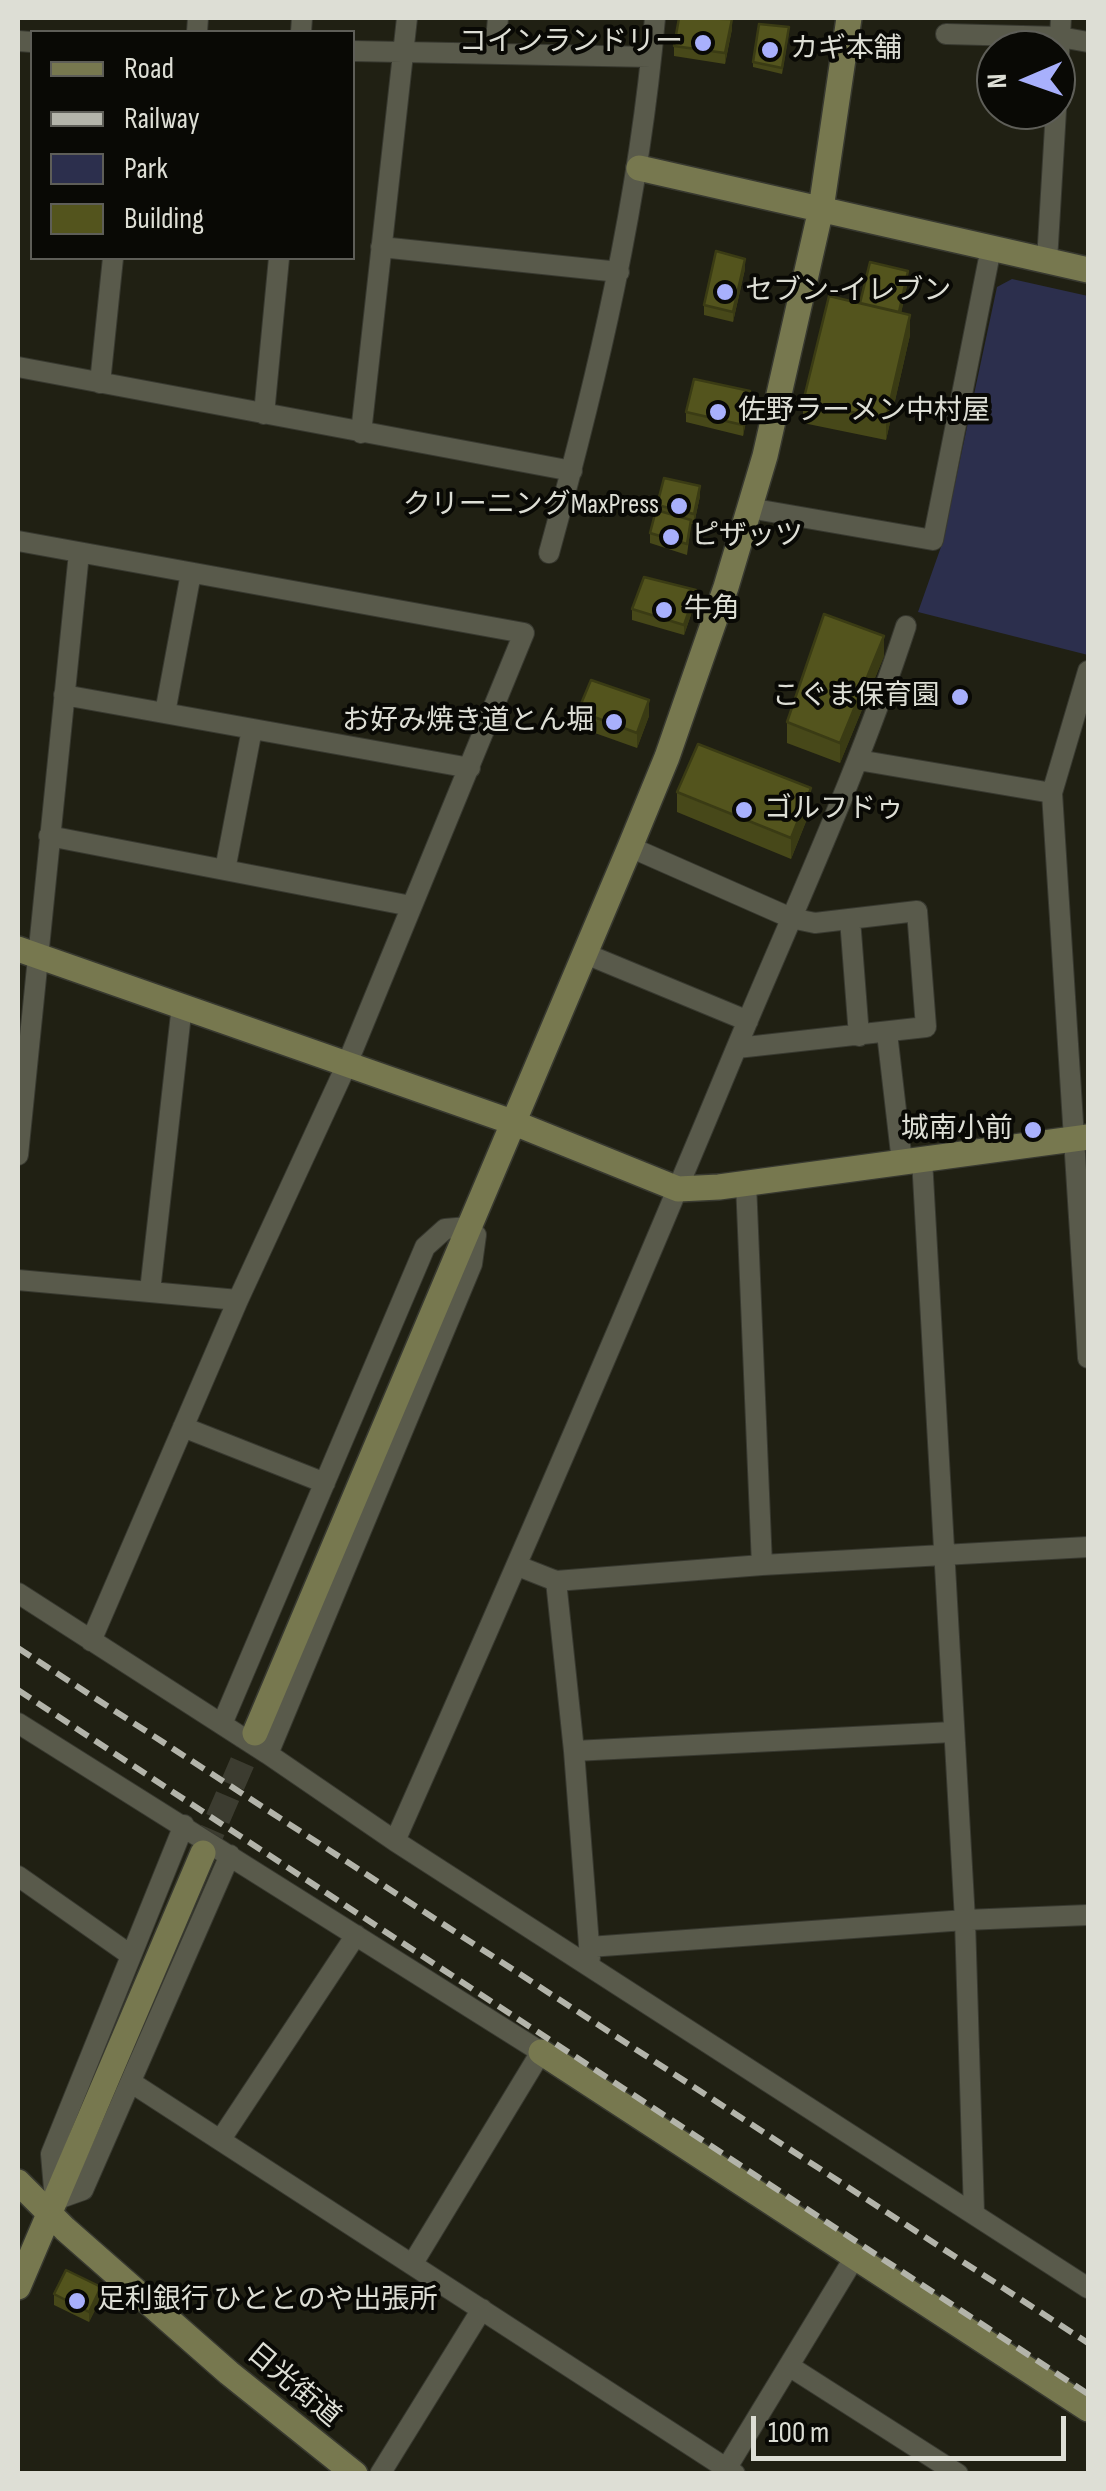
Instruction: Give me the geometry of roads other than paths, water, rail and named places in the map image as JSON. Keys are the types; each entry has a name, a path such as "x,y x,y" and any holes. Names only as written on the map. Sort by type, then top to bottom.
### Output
{"street":[{"path":"361,433 407,18"},
{"path":"495,52 498,18"},
{"path":"549,553 619,272 639,168 655,18"},
{"path":"262,1744 468,1227 667,757 726,587 765,456 821,209 849,18"},
{"path":"946,34 1061,27 1088,42"},
{"path":"355,51 651,57"},
{"path":"1047,261 1055,130"},
{"path":"639,168 1088,270"},
{"path":"381,247 619,272"},
{"path":"750,508 933,540 991,248"},
{"path":"100,384 113,260"},
{"path":"264,414 279,260"},
{"path":"18,368 572,472"},
{"path":"18,541 524,633 347,1064 238,1300 91,1641"},
{"path":"18,1155 28,952 49,836 80,553"},
{"path":"165,713 191,573"},
{"path":"395,1841 518,1566 737,1048 858,760 906,626"},
{"path":"1088,671 1052,794 1082,1138 1088,1358"},
{"path":"64,695 470,768"},
{"path":"225,870 252,728"},
{"path":"858,760 1052,794"},
{"path":"49,836 411,906"},
{"path":"630,846 791,918 815,923 917,911 926,1028 737,1048"},
{"path":"850,919 858,1036"},
{"path":"28,952 512,1122 678,1188 746,1183 1082,1138"},
{"path":"586,954 748,1021"},
{"path":"150,1291 182,1004"},
{"path":"887,1033 912,1161 942,1554 965,1920 974,2213"},
{"path":"746,1183 762,1565"},
{"path":"222,1724 425,1248 445,1229 468,1227"},
{"path":"18,1280 238,1300"},
{"path":"183,1427 325,1483"},
{"path":"518,1566 556,1582 762,1565 1088,1548"},
{"path":"556,1582 590,1958"},
{"path":"18,1593 222,1724 262,1744 395,1841 590,1958 1088,2288"},
{"path":"18,1724 541,2052 1088,2409"},
{"path":"574,1751 953,1732"},
{"path":"52,2207 51,2154 184,1825"},
{"path":"18,2287 203,1853"},
{"path":"52,2207 83,2190 230,1855"},
{"path":"18,1876 130,1954"},
{"path":"590,1958 965,1920 1088,1915"},
{"path":"221,2139 356,1936"},
{"path":"414,2263 541,2052"},
{"path":"132,2082 728,2472 856,2255"},
{"name":"日光街道","path":"18,2182 52,2207 278,2416 355,2474"},
{"path":"380,2474 482,2310"},
{"path":"789,2366 958,2474"}],"tunnel":[{"path":"203,1853 255,1733"}],"railway":[{"path":"18,1648 1088,2343"},
{"path":"18,1690 1088,2394"}],"place":[{"name":"コインランドリー","path":"703,43"},
{"name":"カギ本舗","path":"770,50"},
{"name":"セブン-イレブン","path":"725,292"},
{"name":"佐野ラーメン中村屋","path":"718,412"},
{"name":"クリーニングMaxPress","path":"679,506"},
{"name":"ピザッツ","path":"671,537"},
{"name":"牛角","path":"664,610"},
{"name":"こぐま保育園","path":"960,697"},
{"name":"お好み焼き道とん堀","path":"614,722"},
{"name":"ゴルフドゥ","path":"744,810"},
{"name":"城南小前","path":"1033,1130"},
{"name":"足利銀行 ひととのや出張所","path":"77,2301"}]}
